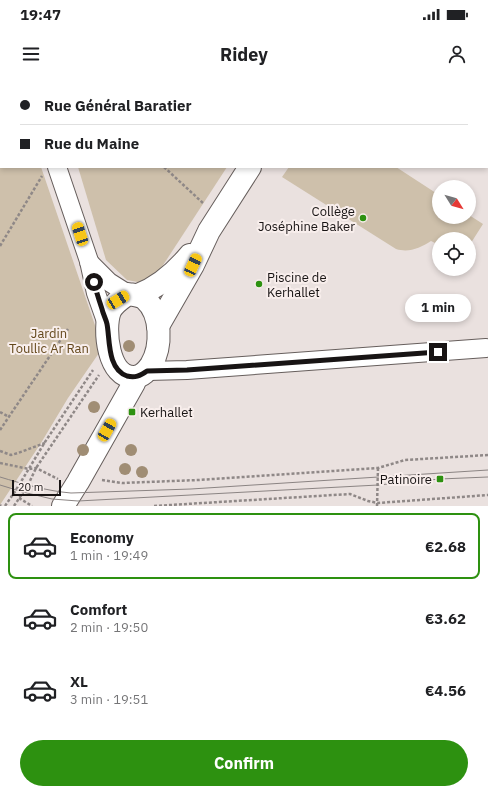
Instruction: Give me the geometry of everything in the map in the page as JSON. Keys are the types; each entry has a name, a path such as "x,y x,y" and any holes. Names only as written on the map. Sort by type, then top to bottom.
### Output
{"street":[{"path":"107,324 111,310 118,300 147,292 173,273 185,261 214,223 249,168"},
{"path":"51,169 89,261 96,293 107,324 110,354 114,365 124,375 132,377 142,374 187,370 486,348"},
{"path":"158,326 193,265 214,223"},
{"path":"63,506 134,383 155,359 159,336 155,315 145,300 109,282 89,261"},
{"path":"157,350 169,361 187,370"}],"path":[{"path":"166,168 211,210 214,223"},
{"path":"0,246 51,169"},
{"path":"0,430 68,329"},
{"path":"14,506 28,485 36,468 100,375 114,365"},
{"path":"5,506 93,370"},
{"path":"0,412 9,417"},
{"path":"0,451 11,455 45,442"},
{"path":"102,480 122,483 198,480 378,468 405,460 488,455"},
{"path":"0,462 28,469 36,468 62,480"},
{"path":"378,468 378,504"},
{"path":"154,506 350,494 378,504 488,495"},
{"path":"19,498 32,506"}],"green space":[{"name":"Jardin Toullic Ar Ran","path":"0,168 41,168 99,337 99,353 68,398 41,443 0,505"},
{"path":"78,168 226,168 156,276 143,283 127,280 106,260"},
{"path":"288,168 398,168 432,190 432,224 476,224 476,220 483,224 476,235 476,232 432,232 432,242 423,246 410,250 396,249 282,177"}],"tram line":[{"path":"0,477 26,485 71,493 191,489 488,470"},
{"path":"0,485 52,499 78,501 378,485 440,479 488,477"}],"place":[{"name":"Collège Joséphine Baker","path":"363,218"},
{"name":"Piscine de Kerhallet","path":"259,284"},
{"name":"Kerhallet","path":"132,412"},
{"name":"Patinoire","path":"440,479"}],"route":[{"path":"94,282 96,293 107,324 110,354 114,365 124,375 132,377 142,375 147,371 187,370 438,352"}]}
